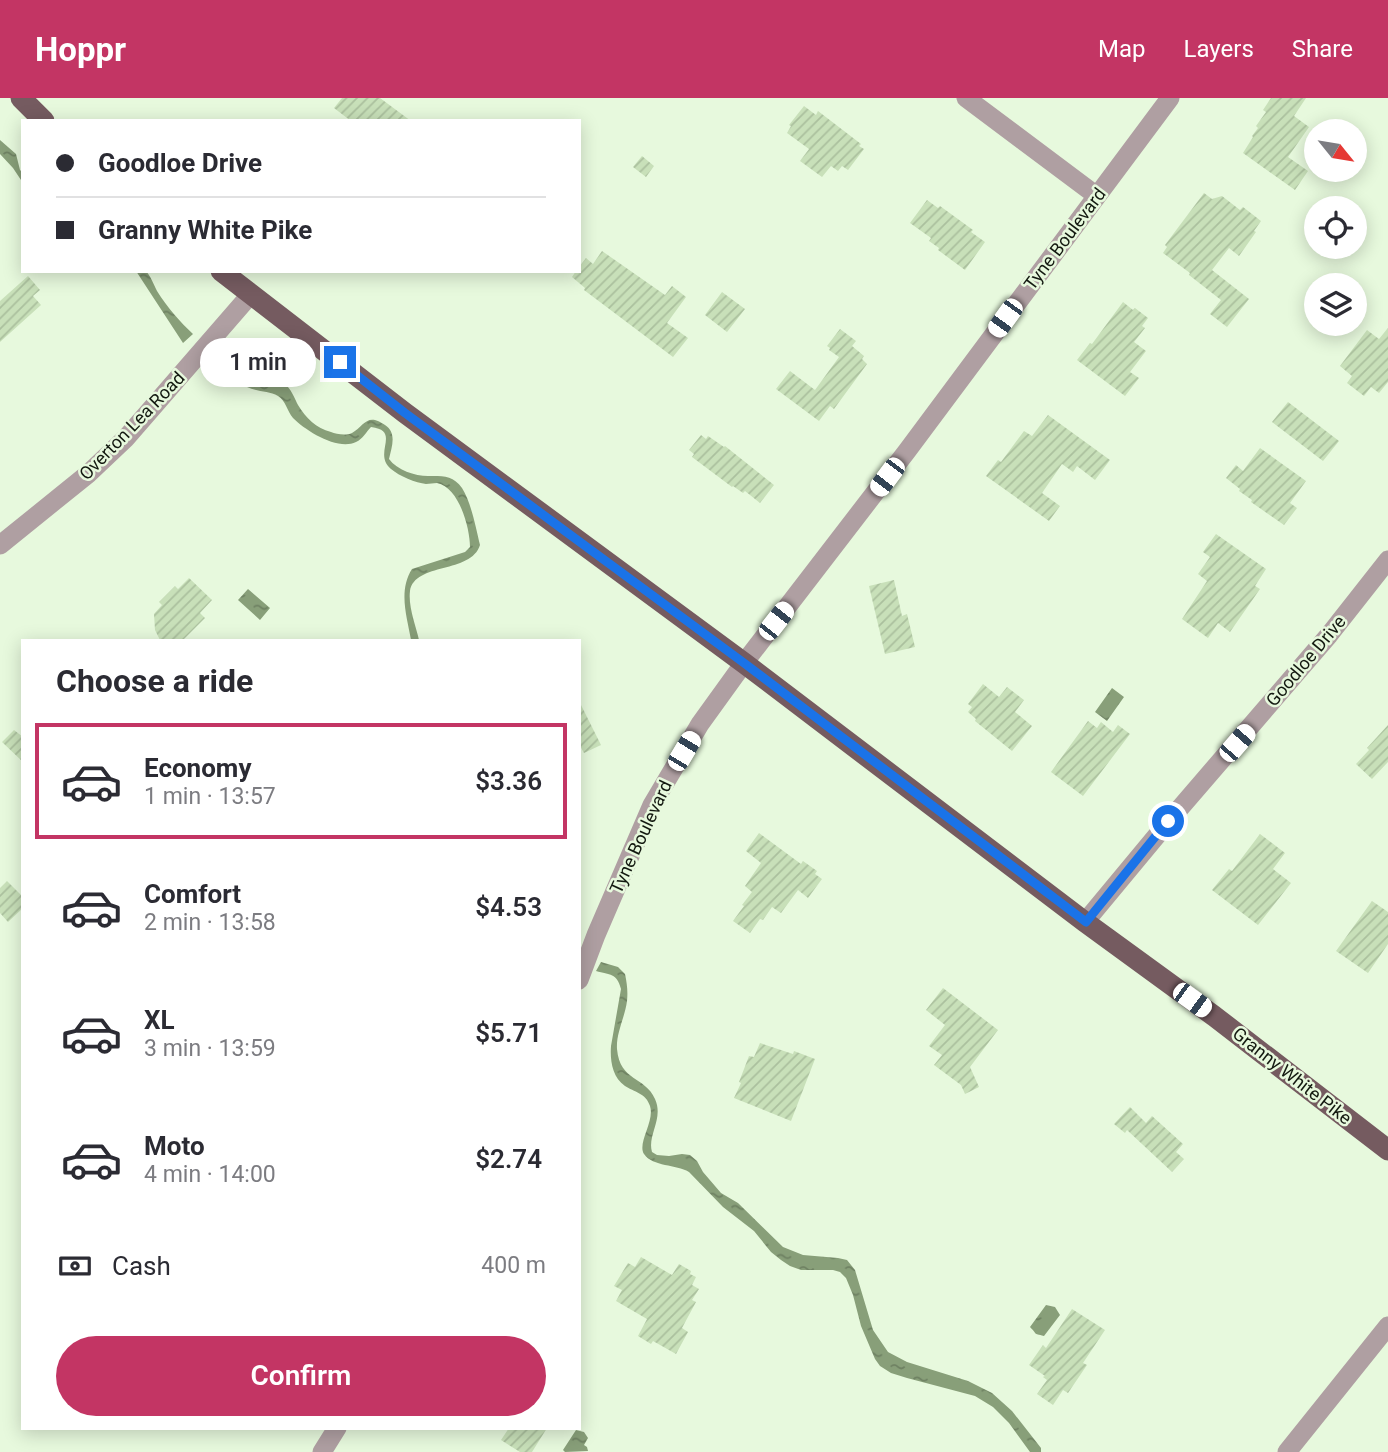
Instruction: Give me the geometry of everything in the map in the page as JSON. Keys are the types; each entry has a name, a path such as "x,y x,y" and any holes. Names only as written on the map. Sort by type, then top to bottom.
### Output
{"main road":[{"path":"21,98 42,119"},
{"name":"Granny White Pike","path":"224,273 405,413 744,663 1388,1150"}],"street":[{"path":"966,98 1097,196"},
{"name":"Tyne Boulevard","path":"581,974 652,805 700,724 1170,98"},
{"name":"Overton Lea Road","path":"0,545 88,474 126,438 251,294"},
{"name":"Goodloe Drive","path":"1086,922 1168,821 1329,635 1388,560"},
{"path":"1287,1452 1388,1326"},
{"path":"322,1452 336,1430"}],"water":[{"path":"0,140 16,154 21,180 13,168 0,154"},
{"path":"137,273 147,273 165,303 193,334 183,343"},
{"path":"219,356 246,374 284,384 308,418 326,430 347,434 370,420 379,421 391,432 393,440 389,459 397,466 418,475 447,477 462,488 471,508 480,545 475,554 466,560 432,571 414,582 410,591 410,603 419,639 411,639 404,595 412,569 465,552 470,547 462,509 451,492 445,486 417,482 391,469 384,456 385,433 380,429 371,427 361,439 349,444 332,442 293,418 278,396 247,387 211,363"},
{"path":"248,589 270,608 260,620 238,600"},
{"path":"1112,688 1124,697 1107,721 1095,712"},
{"path":"601,962 618,967 625,974 627,1001 617,1049 623,1068 645,1086 655,1099 658,1113 652,1152 669,1156 690,1155 721,1193 738,1203 783,1247 803,1255 847,1260 855,1270 873,1330 888,1352 907,1362 968,1381 992,1393 1012,1411 1041,1448 1041,1452 1030,1452 1009,1423 993,1407 975,1396 891,1373 880,1366 861,1326 846,1278 840,1272 801,1270 790,1266 771,1252 754,1231 723,1207 689,1172 653,1161 644,1154 642,1149 650,1118 650,1106 643,1096 617,1078 613,1068 611,1046 621,989 615,977 596,971"},
{"path":"1046,1305 1055,1307 1060,1315 1044,1336 1030,1327"},
{"path":"576,1430 584,1432 588,1438 584,1445 588,1451 565,1452 563,1450"}],"building":[{"path":"342,98 380,98 408,119 348,119 334,108"},
{"path":"1271,98 1306,98 1294,116 1304,123 1304,134 1288,157 1304,168 1304,177 1295,190 1243,153 1266,112 1263,110"},
{"path":"804,106 816,115 818,111 861,144 859,146 864,149 848,170 842,166 838,171 831,166 822,177 800,161 809,149 787,133 791,126 789,125"},
{"path":"642,156 654,166 646,177 633,167"},
{"path":"1204,193 1212,199 1222,196 1261,221 1239,256 1229,248 1212,270 1249,299 1227,327 1210,314 1221,300 1163,253 1167,247 1165,245"},
{"path":"927,200 938,208 940,206 985,242 965,270 938,250 939,248 929,241 931,238 910,223"},
{"path":"602,251 665,295 672,286 686,297 667,323 688,338 673,357 584,290 572,277 575,273 581,273 581,264 586,258 593,264"},
{"path":"28,276 40,290 33,296 41,305 0,342 0,301"},
{"path":"722,292 745,309 727,332 705,315"},
{"path":"1123,302 1148,318 1142,326 1145,328 1134,342 1146,351 1130,372 1139,378 1125,396 1077,360"},
{"path":"1388,328 1388,382 1379,393 1371,387 1364,396 1347,383 1352,376 1340,366 1362,336 1367,336 1367,330 1379,339"},
{"path":"840,329 856,341 852,346 864,356 862,359 867,364 834,409 830,406 819,421 776,389 790,371 815,390 839,357 827,346"},
{"path":"1288,402 1339,441 1323,461 1272,422"},
{"path":"1048,415 1110,460 1095,480 1077,466 1073,472 1062,464 1042,493 1060,506 1049,521 986,476 998,460 1001,462 1024,431 1032,436"},
{"path":"701,435 725,446 774,485 760,503 745,491 743,493 732,487 692,457 694,454 689,450"},
{"path":"1260,448 1306,481 1290,503 1297,508 1284,525 1251,502 1252,500 1226,478 1236,465 1243,471"},
{"path":"1216,534 1266,569 1255,586 1260,589 1230,632 1218,623 1208,638 1182,619 1207,581 1198,574 1210,557 1203,552"},
{"path":"189,578 212,600 200,613 205,618 184,639 160,639 155,630 154,614 162,605 159,602 175,586 178,589"},
{"path":"894,580 902,616 907,614 915,647 885,654 869,586"},
{"path":"983,684 999,697 1007,687 1024,700 1015,712 1032,726 1012,751 968,712 972,707 968,704"},
{"path":"581,705 601,745 584,753 581,748"},
{"path":"1088,721 1097,728 1101,722 1113,732 1118,725 1130,734 1083,796 1051,772"},
{"path":"1388,725 1388,762 1372,779 1356,764"},
{"path":"14,730 21,735 21,760 2,742"},
{"path":"759,833 801,864 803,861 817,871 815,874 822,879 808,898 798,890 781,913 772,907 750,933 733,921 752,892 745,886 761,863 746,851"},
{"path":"1260,834 1285,853 1273,869 1291,883 1258,925 1212,890 1229,869 1232,871"},
{"path":"7,881 21,895 21,910 8,922 0,913 0,888"},
{"path":"1372,901 1388,912 1388,944 1368,973 1336,951"},
{"path":"943,988 998,1030 970,1067 979,1087 965,1094 961,1085 934,1065 942,1055 929,1046 945,1025 926,1010"},
{"path":"760,1043 815,1059 791,1121 734,1098 749,1056 754,1057"},
{"path":"1130,1107 1146,1123 1152,1116 1183,1144 1176,1152 1184,1159 1172,1172 1127,1130 1125,1133 1114,1124"},
{"path":"641,1257 672,1275 679,1264 696,1277 692,1285 699,1289 692,1300 696,1302 682,1328 688,1332 676,1354 638,1336 647,1319 616,1301 622,1290 614,1286 628,1263 635,1267"},
{"path":"1072,1309 1105,1330 1083,1363 1087,1365 1068,1393 1063,1390 1053,1405 1037,1394 1047,1380 1043,1377 1045,1376 1029,1365 1043,1345 1046,1348"},
{"path":"508,1430 546,1430 532,1452 520,1452 501,1440"}],"route":[{"path":"340,362 1086,922 1168,821"}]}
